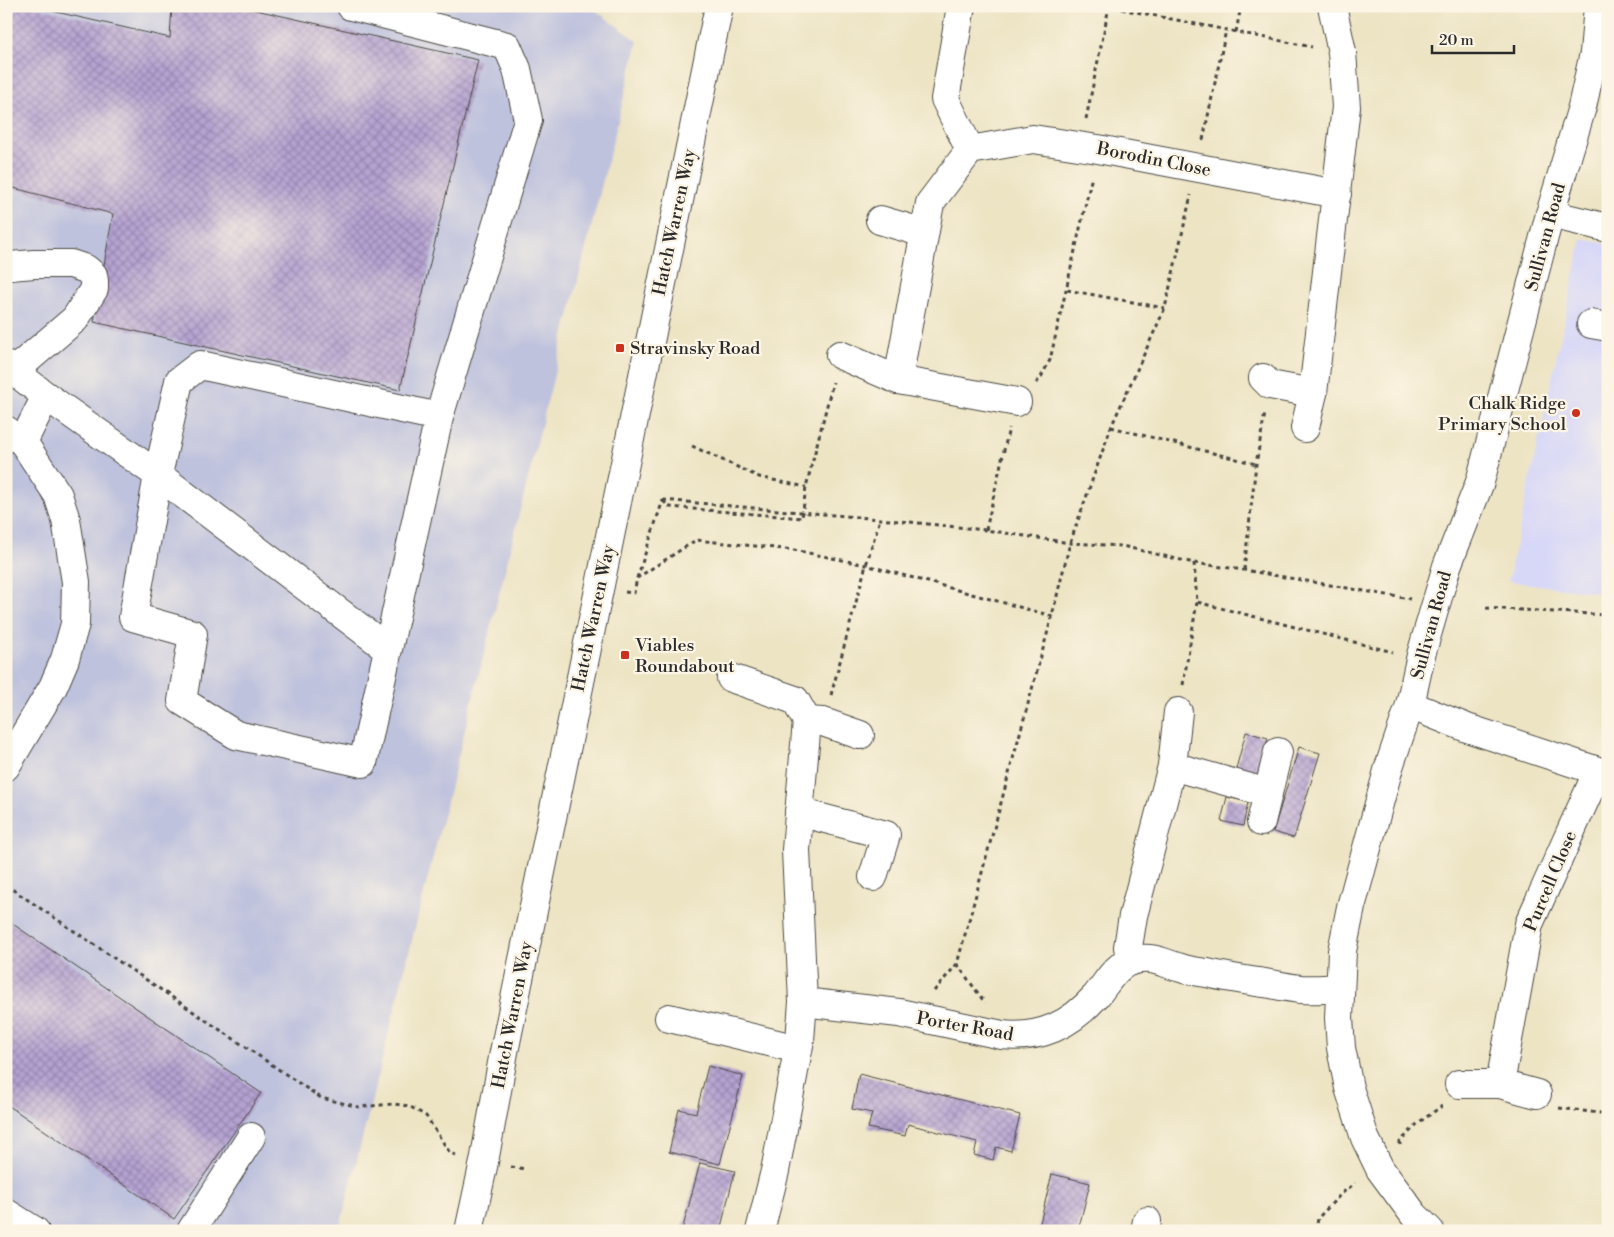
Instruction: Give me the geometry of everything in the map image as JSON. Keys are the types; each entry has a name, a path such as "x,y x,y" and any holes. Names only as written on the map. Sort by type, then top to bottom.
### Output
{"street":[{"path":"351,6 508,46 517,69 528,120 439,417 363,763 236,735 182,701 193,634 133,617 151,470 179,381 200,365 439,417"},
{"name":"Hatch Warren Way","path":"469,1231 719,6"},
{"path":"898,380 930,203 970,150 945,99 961,6"},
{"path":"1305,428 1313,393 1346,107 1342,52 1332,6"},
{"name":"Sullivan Road","path":"1430,1231 1414,1215 1380,1169 1365,1138 1349,1088 1341,1048 1339,1018 1342,951 1351,907 1389,767 1410,705 1421,655 1447,566 1480,482 1550,214 1582,107 1594,53 1598,6"},
{"name":"Borodin Close","path":"970,150 1033,139 1089,147 1337,194"},
{"path":"1550,214 1608,228"},
{"path":"880,220 924,233"},
{"path":"10,266 71,264 86,269 92,275 94,289 75,320 10,368 46,396 151,470 388,649"},
{"path":"840,355 898,380 1017,402"},
{"path":"1266,382 1313,393"},
{"path":"6,766 53,688 65,659 75,624 76,582 66,520 58,495 14,436 46,396"},
{"path":"731,678 795,700 815,722 860,735"},
{"name":"Purcell Close","path":"1410,705 1466,728 1603,772 1529,924 1500,1084"},
{"path":"1178,712 1172,766 1133,916 1128,947 1131,961 1155,958 1180,968 1302,989 1339,988"},
{"path":"760,1231 775,1171 798,1049 803,1002 796,850 800,812 815,722"},
{"path":"1261,822 1278,752"},
{"path":"1172,766 1268,793"},
{"path":"800,812 886,835 873,877"},
{"name":"Porter Road","path":"803,1002 882,1011 1020,1037 1043,1032 1075,1016 1096,996 1113,974 1131,961"},
{"path":"669,1018 798,1049"},
{"path":"1459,1084 1500,1084 1536,1094"},
{"path":"192,1231 251,1137"},
{"path":"6,1213 35,1231"}],"path":[{"path":"986,530 1017,402 1040,379 1050,360 1067,290 1108,6 1342,52"},
{"path":"1236,32 1242,6"},
{"path":"932,994 957,964 1052,616 1070,543 1111,427 1165,308 1226,30"},
{"path":"1067,290 1165,308"},
{"path":"804,514 806,486 840,355"},
{"path":"1244,570 1266,382"},
{"path":"1111,427 1256,464"},
{"path":"692,446 759,478 806,486"},
{"path":"616,590 634,593 637,578 663,500 804,514 880,519 986,530 1070,543 1122,546 1194,563 1410,599"},
{"path":"815,722 880,519"},
{"path":"637,578 696,540 794,550 866,564 1052,616"},
{"path":"1178,712 1197,602 1194,563"},
{"path":"1197,602 1398,653"},
{"path":"1486,608 1608,615"},
{"path":"6,885 321,1098 359,1107 393,1104 409,1106 426,1116 450,1153 462,1157"},
{"path":"957,964 986,1004"},
{"path":"1401,1150 1400,1142 1418,1123 1454,1098 1459,1084"},
{"path":"1316,1231 1318,1218 1341,1194 1362,1178"}],"shaded area":[{"path":"6,6 589,6 638,41 339,1231 6,1231"},
{"name":"Chalk Ridge Primary School","path":"1582,239 1608,244 1608,594 1508,581"}],"building":[{"path":"6,6 30,6 170,38 172,6 238,6 478,60 400,390 94,322 113,214 6,186"},
{"path":"1246,732 1268,738 1256,782 1234,776"},
{"path":"1299,747 1320,753 1294,838 1273,832"},
{"path":"1227,797 1248,802 1243,826 1221,821"},
{"path":"7,920 261,1093 174,1219 6,1104"},
{"path":"708,1066 743,1076 720,1164 669,1152 679,1109 696,1113"},
{"path":"859,1074 1020,1115 1011,1151 996,1147 993,1160 974,1155 977,1142 908,1124 905,1136 868,1128 872,1113 852,1109"},
{"path":"700,1163 735,1171 720,1231 682,1231"},
{"path":"1052,1174 1090,1183 1078,1231 1038,1231"}],"place":[{"name":"Stravinsky Road","path":"620,348"},
{"name":"Chalk Ridge Primary School","path":"1576,413"},
{"name":"Viables Roundabout","path":"625,655"}]}
